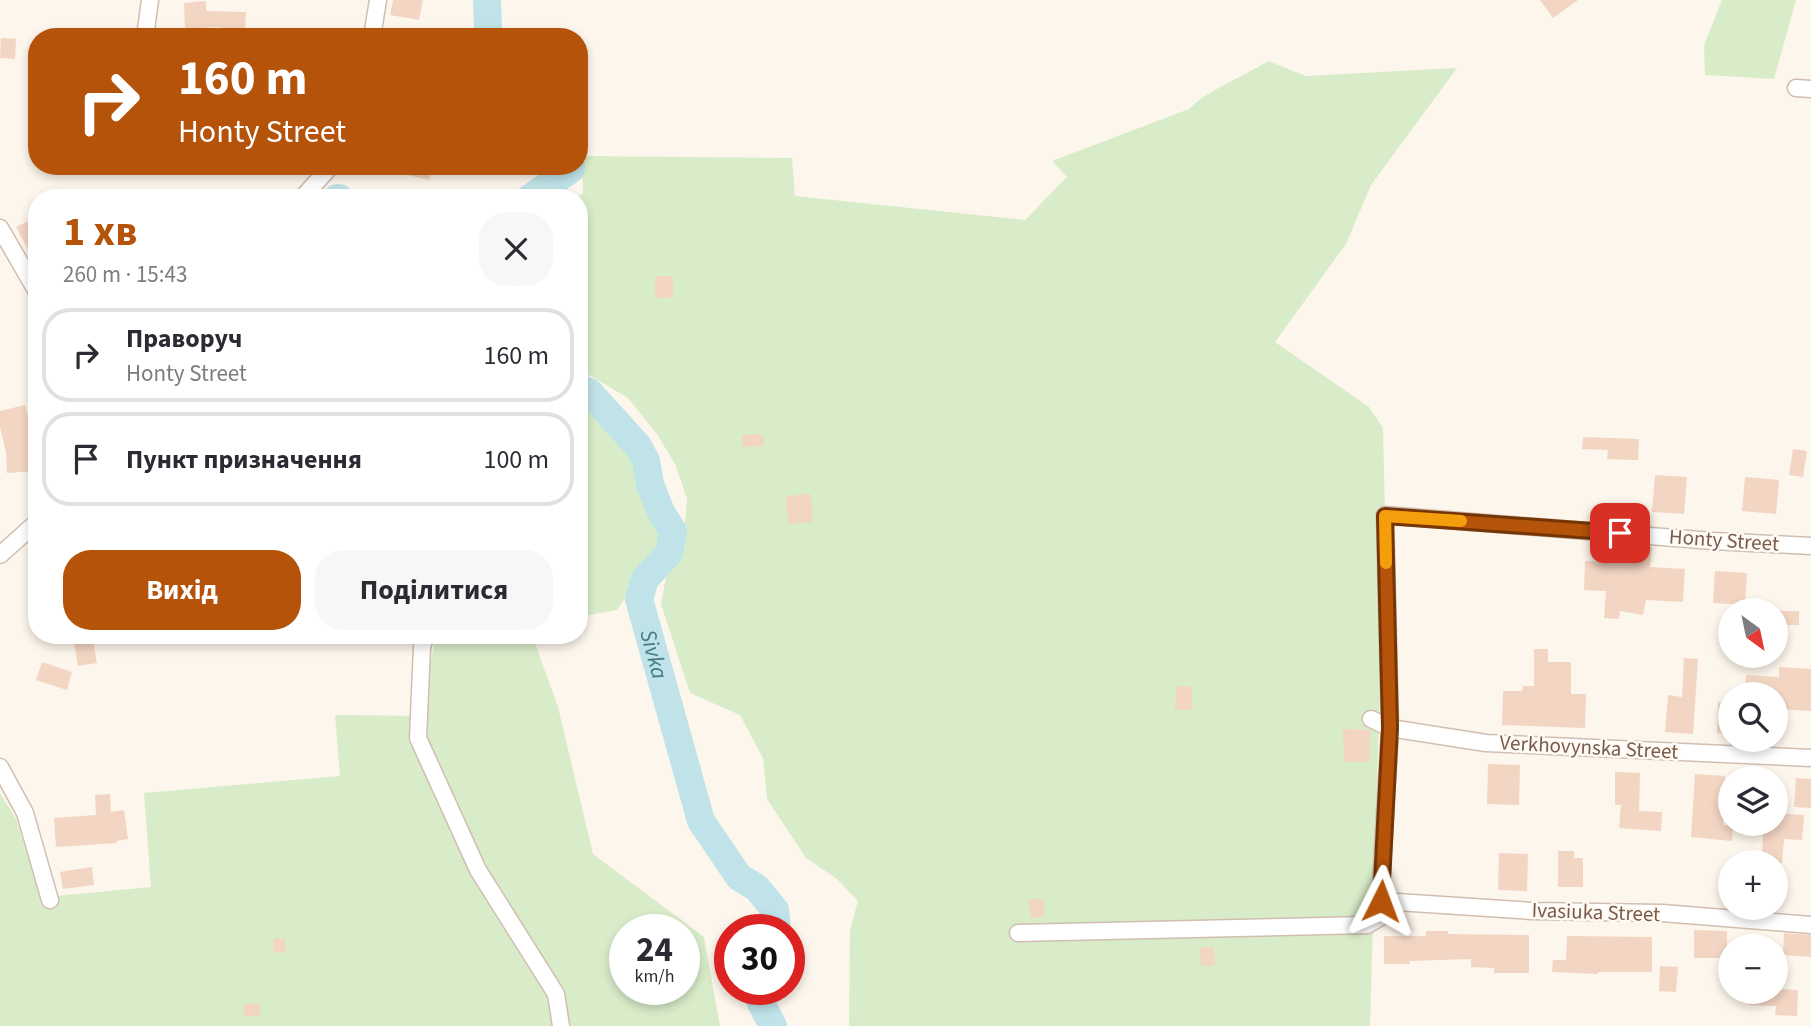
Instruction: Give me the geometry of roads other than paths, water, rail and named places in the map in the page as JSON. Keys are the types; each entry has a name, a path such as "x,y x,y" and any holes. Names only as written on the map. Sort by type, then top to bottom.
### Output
{"street":[{"path":"146,28 150,0"},
{"path":"373,28 378,0"},
{"path":"310,189 323,175"},
{"path":"0,228 28,276"},
{"name":"Honty Street","path":"1390,728 1385,516 1811,546"},
{"path":"0,555 28,530"},
{"path":"423,644 418,738 478,870 556,994 561,1026"},
{"name":"Verkhovynska Street","path":"1371,719 1390,728 1486,743 1811,758"},
{"path":"1018,933 1367,925 1379,918 1381,901 1390,728"},
{"path":"0,767 25,813 50,900"},
{"name":"Ivasiuka Street","path":"1381,901 1532,911 1662,913 1811,925"}],"waterway":[{"name":"Sivka","path":"487,0 488,28"},
{"name":"Sivka","path":"543,189 563,175"},
{"name":"Sivka","path":"588,392 638,446 646,461 650,484 661,512 673,531 669,553 645,579 639,599 701,821 739,877 757,888 775,914"},
{"name":"Sivka","path":"762,1005 773,1026"}]}
